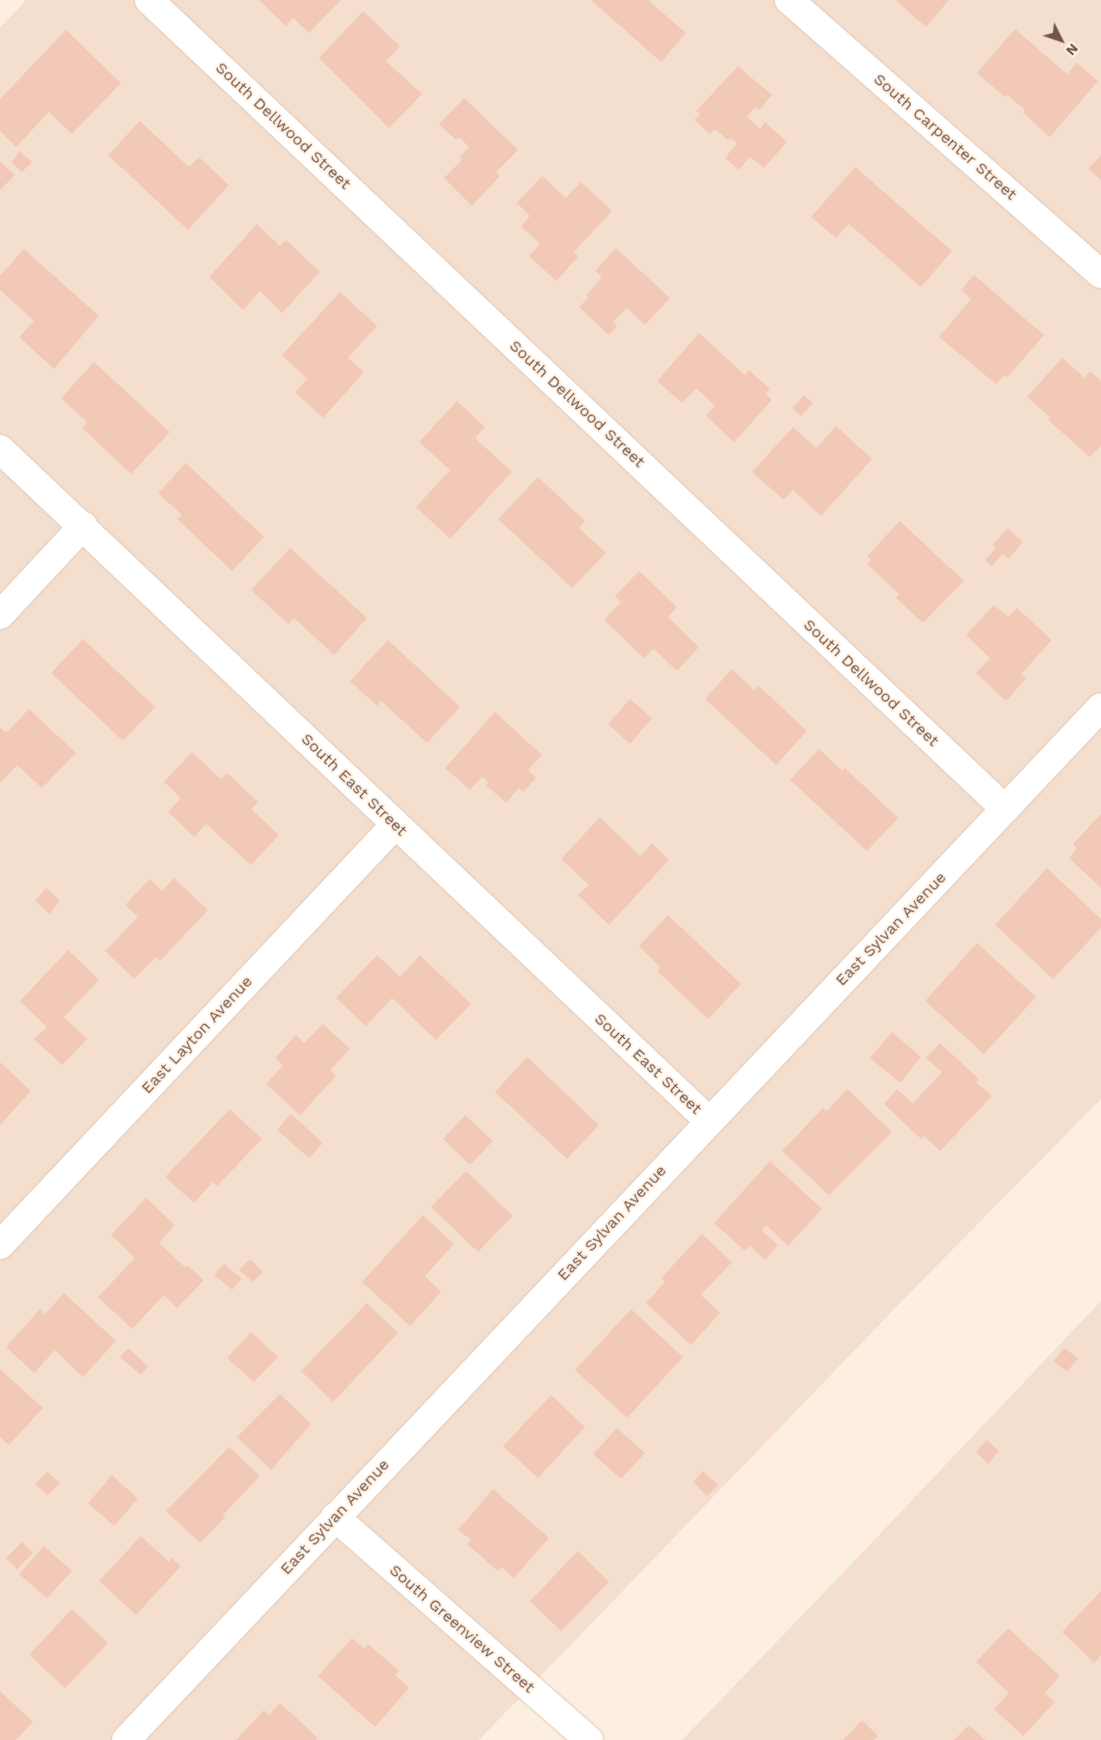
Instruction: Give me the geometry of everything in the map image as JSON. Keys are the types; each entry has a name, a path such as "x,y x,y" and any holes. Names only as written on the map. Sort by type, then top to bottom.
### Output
{"street":[{"name":"South Dellwood Street","path":"149,0 1005,809"},
{"name":"South Carpenter Street","path":"789,0 1101,274"},
{"name":"South East Street","path":"0,449 709,1121"},
{"path":"0,615 83,526"},
{"name":"East Sylvan Avenue","path":"126,1740 1101,707"},
{"name":"East Layton Avenue","path":"0,1245 395,825"},
{"name":"South Greenview Street","path":"335,1517 589,1740"}],"shaded area":[{"path":"26,0 1101,0 1101,1099 904,1299 479,1740 0,1740 0,28"},
{"path":"1101,1301 1101,1740 682,1740 841,1575"}],"building":[{"path":"259,0 341,0 309,33 293,18 286,26"},
{"path":"591,0 648,0 686,33 661,62"},
{"path":"895,0 949,0 926,27"},
{"path":"363,11 400,46 386,61 422,94 389,128 319,58"},
{"path":"1015,29 1067,74 1077,63 1098,81 1050,137 1023,113 1025,110 1007,95 1005,97 977,73"},
{"path":"66,30 121,83 72,134 49,112 16,147 0,131 0,99"},
{"path":"738,66 772,95 759,110 755,107 747,117 760,129 765,122 787,142 764,168 750,157 739,170 725,158 737,143 730,138 728,140 715,129 710,134 694,120 700,114 696,111"},
{"path":"464,98 518,150 496,172 500,176 472,206 444,178 462,160 460,157 469,147 459,137 456,140 439,124"},
{"path":"140,121 189,167 199,157 229,185 188,230 108,155"},
{"path":"20,151 32,162 22,172 11,162"},
{"path":"1101,155 1101,180 1088,169"},
{"path":"0,161 15,175 0,190"},
{"path":"855,167 952,251 921,287 849,224 836,238 811,217"},
{"path":"542,176 566,198 581,182 612,211 574,252 578,257 556,281 529,256 540,244 521,226 530,216 517,203"},
{"path":"257,224 280,246 286,240 320,272 282,313 260,291 243,310 209,277"},
{"path":"616,248 670,298 645,325 627,308 613,322 617,326 609,335 579,307 588,298 586,295 602,277 595,271"},
{"path":"24,249 99,316 54,369 19,337 34,321 0,290 0,276"},
{"path":"974,275 1044,335 1008,377 1005,375 996,384 939,337 971,299 961,290"},
{"path":"340,292 377,326 348,358 364,372 323,418 295,392 307,379 282,355"},
{"path":"699,333 745,375 749,370 770,389 766,394 772,400 734,442 706,416 715,406 696,388 682,403 657,381"},
{"path":"1062,358 1085,378 1090,371 1101,381 1101,445 1090,457 1048,420 1050,417 1027,397"},
{"path":"94,362 170,432 131,474 82,428 87,422 61,398"},
{"path":"804,395 813,403 801,416 792,408"},
{"path":"457,401 485,427 475,438 512,472 450,539 416,507 450,470 419,442"},
{"path":"836,426 872,459 821,516 793,490 784,500 752,472 793,427 816,448"},
{"path":"186,463 264,537 232,571 177,519 182,515 158,493"},
{"path":"538,477 585,521 579,528 606,553 572,588 498,519"},
{"path":"900,521 964,581 923,623 896,598 899,594 867,564 871,559 867,556"},
{"path":"1008,528 1023,542 1008,559 1003,554 992,566 985,560 996,548 992,545"},
{"path":"290,548 367,618 334,655 294,618 288,624 251,590"},
{"path":"639,571 677,607 668,617 699,647 677,671 654,649 644,658 604,620 621,602 615,596"},
{"path":"994,605 1008,617 1017,608 1052,640 1021,674 1026,679 1006,701 976,673 990,658 966,635"},
{"path":"83,639 155,707 123,741 51,673"},
{"path":"388,640 460,707 427,743 381,701 377,706 350,681"},
{"path":"732,669 754,690 758,685 807,731 776,765 705,699"},
{"path":"630,699 652,718 630,744 608,724"},
{"path":"29,709 76,753 42,788 17,765 0,783 0,727 6,733"},
{"path":"495,712 542,755 528,770 536,778 523,792 519,788 506,803 486,785 489,783 482,777 470,790 445,768"},
{"path":"819,749 842,771 845,768 898,818 867,851 790,780"},
{"path":"192,752 221,779 227,773 258,802 251,809 279,835 251,865 206,824 194,837 168,812 181,798 164,782"},
{"path":"1101,814 1101,888 1069,858 1077,849 1073,844"},
{"path":"600,817 640,856 652,843 669,860 609,925 578,895 589,885 561,859"},
{"path":"1047,868 1101,919 1101,928 1053,979 995,925"},
{"path":"174,878 208,910 160,961 156,957 134,979 105,951 138,917 125,905 150,879 162,891"},
{"path":"46,888 60,900 50,914 35,901"},
{"path":"668,915 741,984 708,1019 657,971 660,967 639,946"},
{"path":"977,943 1036,997 984,1054 925,1001"},
{"path":"68,950 99,980 64,1017 87,1039 62,1065 34,1039 47,1027 20,1001"},
{"path":"377,955 400,977 420,955 471,1004 436,1040 392,998 366,1026 336,998"},
{"path":"323,1024 350,1049 330,1070 336,1076 300,1115 266,1084 283,1065 275,1058 296,1035 304,1043"},
{"path":"892,1032 921,1057 900,1083 870,1058"},
{"path":"940,1043 979,1079 976,1082 992,1096 940,1151 924,1136 921,1139 884,1104 897,1089 913,1103 942,1072 926,1058"},
{"path":"527,1057 599,1125 567,1159 495,1092"},
{"path":"0,1062 31,1091 0,1125"},
{"path":"847,1089 892,1132 829,1195 782,1151 823,1108 827,1111"},
{"path":"230,1109 262,1139 217,1186 213,1182 194,1203 165,1177"},
{"path":"291,1114 323,1143 309,1158 277,1130"},
{"path":"465,1115 493,1141 470,1165 443,1139"},
{"path":"770,1161 822,1209 788,1246 766,1225 762,1231 778,1245 765,1260 750,1246 745,1251 714,1223"},
{"path":"466,1171 513,1216 478,1252 431,1207"},
{"path":"146,1198 175,1225 159,1243 186,1268 188,1266 204,1280 177,1308 164,1295 132,1329 98,1297 135,1258 111,1235"},
{"path":"423,1215 454,1244 425,1276 441,1292 410,1326 362,1282"},
{"path":"702,1234 732,1262 701,1295 720,1313 691,1345 646,1303 665,1282 661,1278"},
{"path":"250,1259 263,1272 253,1282 239,1270"},
{"path":"224,1264 242,1279 232,1290 214,1275"},
{"path":"64,1293 116,1341 83,1377 55,1350 34,1373 6,1347 40,1309 45,1314"},
{"path":"367,1303 398,1333 333,1402 301,1371"},
{"path":"631,1309 683,1357 627,1418 575,1370"},
{"path":"251,1332 278,1357 254,1382 227,1358"},
{"path":"128,1348 148,1366 141,1375 120,1357"},
{"path":"1064,1348 1078,1358 1067,1372 1054,1361"},
{"path":"0,1369 43,1408 9,1445 0,1437"},
{"path":"280,1394 311,1424 271,1470 237,1437"},
{"path":"551,1395 585,1427 538,1478 503,1446"},
{"path":"617,1428 645,1453 621,1479 593,1454"},
{"path":"987,1440 999,1451 988,1464 976,1452"},
{"path":"229,1447 260,1476 223,1515 225,1517 200,1543 166,1511"},
{"path":"703,1471 718,1485 707,1496 693,1482"},
{"path":"47,1472 60,1483 48,1495 35,1484"},
{"path":"112,1475 138,1499 114,1526 88,1503"},
{"path":"493,1489 549,1538 514,1578 501,1567 498,1571 467,1544 471,1540 458,1530"},
{"path":"141,1536 169,1562 172,1558 181,1566 136,1615 99,1581"},
{"path":"22,1542 33,1553 17,1569 6,1558"},
{"path":"44,1546 72,1571 47,1598 19,1574"},
{"path":"578,1551 609,1582 561,1631 530,1601"},
{"path":"1101,1591 1101,1655 1094,1663 1062,1632"},
{"path":"72,1609 108,1643 65,1688 29,1655"},
{"path":"1008,1628 1060,1676 1045,1693 1055,1702 1023,1736 994,1709 1009,1693 976,1662"},
{"path":"352,1638 364,1649 368,1644 399,1671 395,1675 409,1688 375,1727 318,1676"},
{"path":"0,1691 33,1722 16,1740 0,1740"},
{"path":"280,1703 318,1738 316,1740 236,1740 264,1710 269,1715"},
{"path":"862,1720 878,1736 874,1740 843,1740"},
{"path":"969,1725 985,1740 954,1740"}]}
